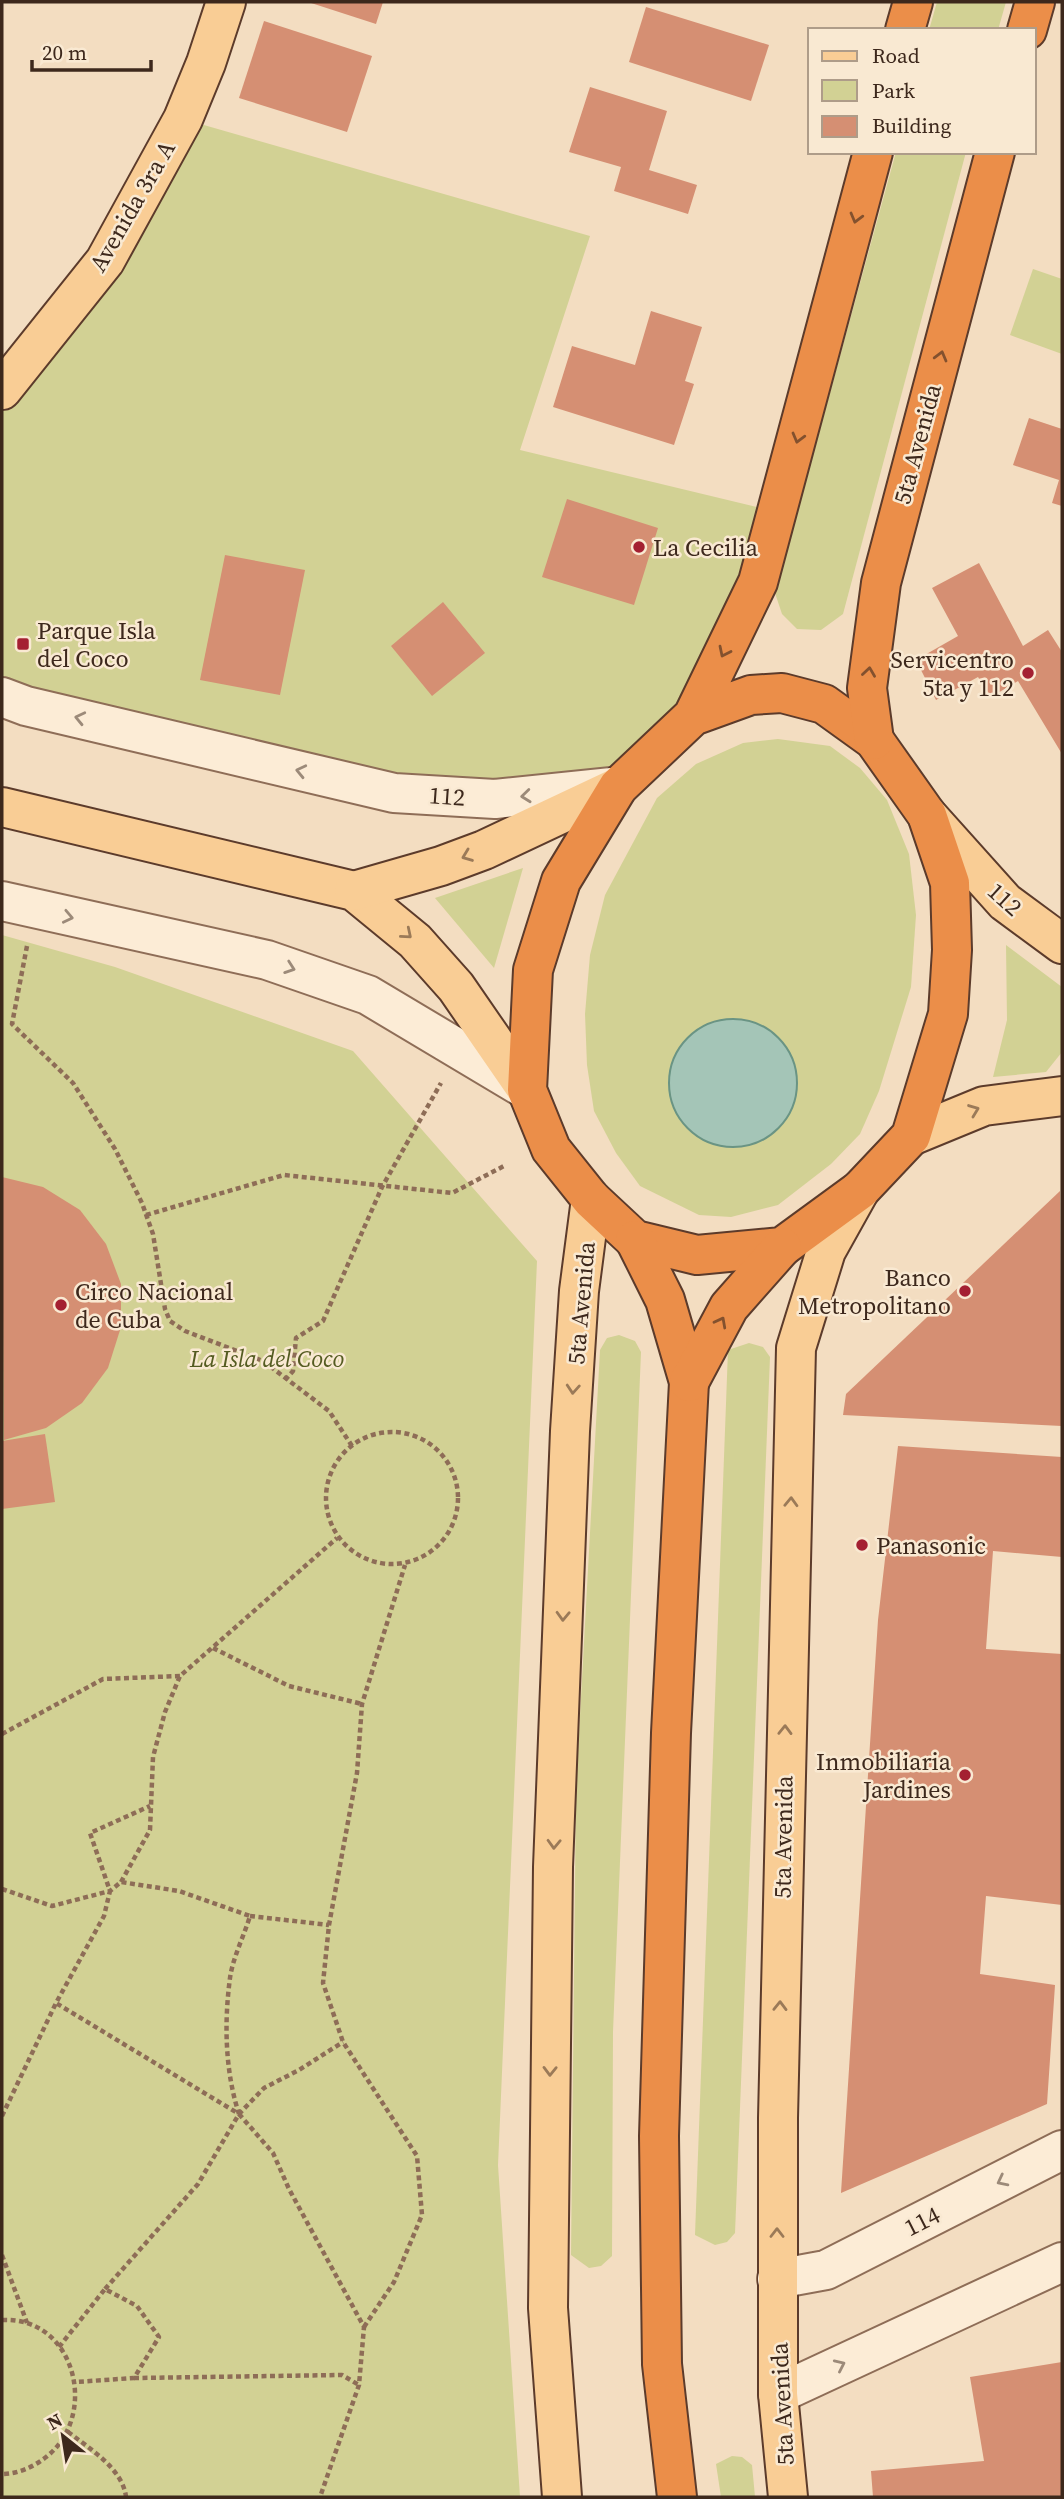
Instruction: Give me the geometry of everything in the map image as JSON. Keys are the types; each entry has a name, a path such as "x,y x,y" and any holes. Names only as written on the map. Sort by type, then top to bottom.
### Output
{"highway":[{"path":"906,28 913,2"},
{"path":"1028,28 1035,2"},
{"name":"5ta Avenida","path":"677,2497 662,2364 659,2136 671,1734 689,1382 665,1300 635,1240 591,1199 551,1149 527,1090 533,970 561,881 618,787 693,716 758,582 872,154"},
{"name":"5ta Avenida","path":"874,740 867,688 881,583 994,154"},
{"name":"5ta Avenida","path":"689,1382 729,1307 782,1247 860,1191 911,1136 948,1014 952,950 950,883 927,815 874,740 824,704 782,693 751,695 693,716"},
{"name":"5ta Avenida","path":"635,1240 697,1255 782,1247"}],"main road":[{"name":"Avenida 3ra A","path":"2,390 105,261 183,119 206,64 226,2"},
{"path":"354,891 441,866 484,850 618,787"},
{"path":"2,807 354,891 415,941 456,987 527,1090"},
{"name":"112","path":"927,815 1005,902 1062,944"},
{"path":"911,1136 984,1106 1062,1096"},
{"name":"5ta Avenida","path":"788,2497 778,2393 777,2279 786,1701 796,1348 826,1251 860,1191"},
{"name":"5ta Avenida","path":"562,2497 548,2308 553,1867 570,1431 579,1291 591,1199"}],"street":[{"name":"112","path":"2,697 26,706 394,793 495,799 618,787"},
{"path":"17,905 267,960 368,995 527,1090"},
{"name":"114","path":"777,2279 826,2270 1062,2150"},
{"path":"778,2393 1062,2262"}],"path":[{"path":"17,905 12,1024 73,1083 115,1149 153,1234 165,1308 170,1321 185,1331 262,1362 329,1411 352,1446"},
{"path":"285,1380 293,1371 296,1338 323,1321 382,1187 445,1076"},
{"path":"146,1215 284,1175 452,1194 504,1166"},
{"path":"401,1432 430,1443 451,1466 459,1496 453,1527 433,1552 405,1564 367,1562 337,1538 325,1509 327,1478 344,1452 352,1446 370,1435 401,1432"},
{"path":"2,1889 52,1906 110,1891 121,1882 150,1830 153,1757 165,1712 180,1676 337,1538"},
{"path":"320,2497 359,2385 364,2327 394,2282 422,2215 417,2155 343,2042 323,1983 329,1925 357,1773 362,1704 405,1564"},
{"path":"213,1648 289,1686 362,1704"},
{"path":"2,1734 103,1679 180,1676"},
{"path":"2,2116 56,2003 104,1916 110,1891 90,1833 150,1806"},
{"path":"121,1882 180,1891 250,1916 329,1925"},
{"path":"239,2114 229,2081 227,2021 230,1976 250,1916"},
{"path":"56,2003 239,2114 273,2153 289,2189 364,2327"},
{"path":"59,2347 105,2289 198,2183 239,2114 264,2088 343,2042"},
{"path":"2,2255 28,2324"},
{"path":"105,2289 137,2306 159,2337 134,2378"},
{"path":"2,2320 28,2324 59,2347 70,2363 76,2382 77,2408 68,2432 53,2453 32,2467 2,2473"},
{"path":"76,2382 134,2378 342,2375 359,2385"},
{"path":"68,2432 99,2455 125,2487 126,2497"}],"green space":[{"path":"937,2 1006,2 999,28 930,28"},
{"path":"183,119 590,236 520,450 778,512 693,716 618,787 495,799 2,697 2,390"},
{"path":"895,154 965,154 843,614 821,630 797,629 782,614 775,593"},
{"path":"1033,269 1062,279 1062,354 1010,335"},
{"path":"778,739 830,746 860,768 887,800 909,854 916,915 911,987 879,1091 860,1134 831,1164 778,1205 731,1217 699,1215 640,1186 616,1153 594,1111 587,1065 585,1014 590,955 605,895 657,798 696,764 743,743"},
{"path":"523,868 494,968 435,898"},
{"name":"La Isla del Coco","path":"2,935 115,967 353,1051 537,1261 498,2165 520,2497 2,2497"},
{"path":"1006,945 1062,987 1062,1052 1046,1072 993,1077 1007,1020"},
{"path":"619,1335 635,1341 641,1352 613,2032 612,2256 601,2266 589,2268 571,2255 576,1789 600,1350 607,1338"},
{"path":"749,1343 763,1347 770,1357 735,2233 727,2242 715,2245 695,2235 728,1350"},
{"path":"732,2456 742,2457 752,2465 755,2497 721,2497 716,2464"}],"shaded area":[{"path":"733,1019 758,1024 778,1038 792,1058 797,1083 792,1108 778,1128 758,1142 733,1147 708,1142 688,1128 674,1108 669,1083 674,1058 688,1038 708,1024"}],"building":[{"path":"308,2 383,2 376,24"},
{"path":"646,7 769,45 751,101 629,62"},
{"path":"264,21 372,56 347,132 239,98"},
{"path":"590,87 667,111 649,170 697,185 688,214 614,191 621,167 569,152"},
{"path":"651,311 702,327 685,381 694,384 674,445 553,407 572,346 635,365"},
{"path":"1029,418 1062,429 1062,506 1052,503 1059,480 1013,465"},
{"path":"567,499 658,528 634,605 542,577"},
{"path":"225,555 305,570 280,695 200,680"},
{"path":"979,563 1023,646 1048,630 1062,652 1062,754 1018,681 991,697 978,677 936,700 916,660 958,636 932,588"},
{"path":"443,602 485,653 432,696 391,646"},
{"name":"Circo Nacional de Cuba","path":"2,1177 43,1187 80,1210 106,1244 121,1284 121,1327 108,1368 82,1403 46,1428 4,1440"},
{"path":"1060,1191 1062,1426 843,1415 846,1394"},
{"path":"45,1434 55,1502 2,1509 2,1441"},
{"name":"Inmobiliaria Jardines","path":"898,1446 1062,1457 1062,1557 993,1551 986,1649 1062,1654 1062,1905 986,1896 980,1974 1055,1985 1047,2104 841,2193 878,1620"},
{"path":"1062,2362 1062,2497 873,2497 871,2471 984,2461 970,2377"}],"place":[{"name":"La Cecilia","path":"639,547"},
{"name":"Parque Isla del Coco","path":"23,644"},
{"name":"Servicentro 5ta y 112","path":"1028,673"},
{"name":"Banco Metropolitano","path":"965,1291"},
{"name":"Circo Nacional de Cuba","path":"61,1305"},
{"name":"Panasonic","path":"862,1545"},
{"name":"Inmobiliaria Jardines","path":"965,1775"}]}
